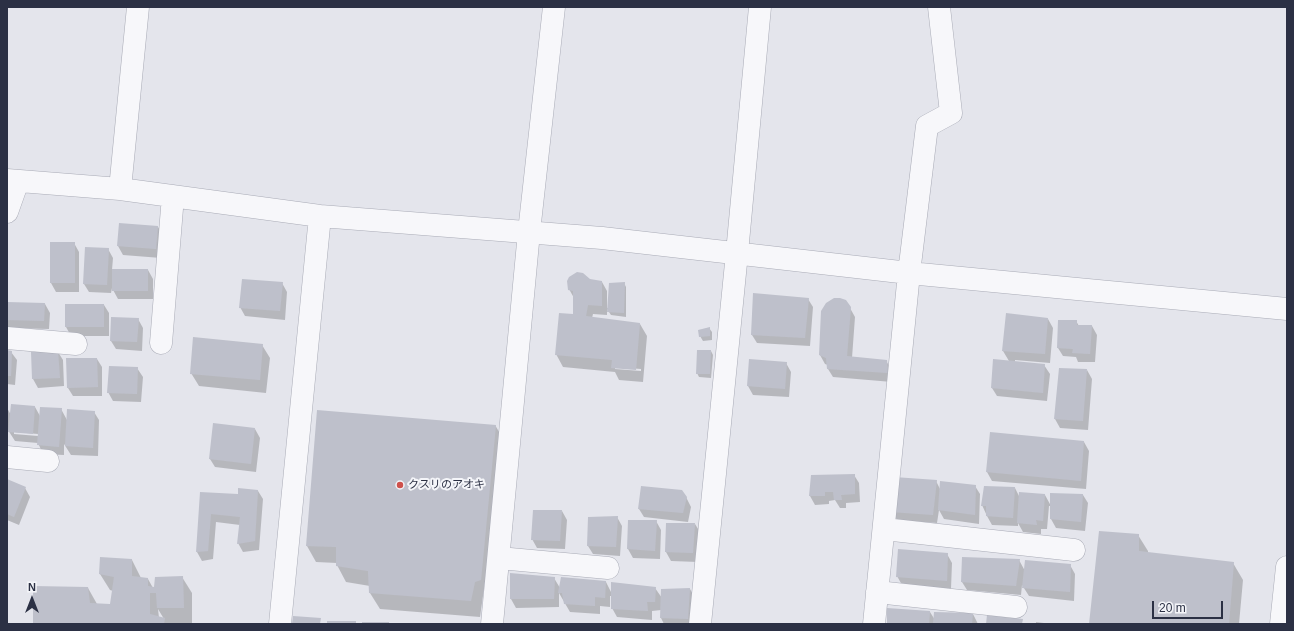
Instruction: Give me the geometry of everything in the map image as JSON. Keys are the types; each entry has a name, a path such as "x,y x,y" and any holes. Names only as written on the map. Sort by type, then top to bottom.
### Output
{"street":[{"path":"120,189 138,7"},
{"path":"496,624 499,558 529,232 554,7"},
{"path":"700,624 760,7"},
{"path":"874,624 909,273 926,126 950,114 939,7"},
{"path":"7,212 12,181 120,189 320,216 602,238 909,273 1287,309"},
{"path":"161,343 173,196"},
{"path":"280,624 320,216"},
{"path":"7,338 76,344"},
{"path":"7,457 48,461"},
{"path":"884,528 1074,550"},
{"path":"499,558 608,568"},
{"path":"1282,624 1287,567"},
{"path":"877,592 1016,607"}],"building":[{"path":"119,223 158,226 156,249 117,246"},
{"path":"50,242 75,242 75,283 50,283"},
{"path":"85,247 109,248 107,285 83,284"},
{"path":"112,269 148,269 148,291 112,291"},
{"path":"577,272 583,273 590,279 602,281 602,306 588,305 586,316 640,323 636,370 611,368 612,360 555,355 559,313 573,314 573,291 568,290 567,281 569,277"},
{"path":"242,279 283,282 280,311 239,308"},
{"path":"625,282 624,313 607,312 609,283"},
{"path":"753,293 809,298 805,338 751,335"},
{"path":"834,298 846,300 851,307 847,356 887,360 888,373 827,369 826,358 819,355 821,311 826,303"},
{"path":"7,302 45,303 44,321 7,320"},
{"path":"65,304 104,304 104,327 65,327"},
{"path":"1006,313 1048,318 1045,354 1002,351"},
{"path":"111,317 139,318 137,342 110,341"},
{"path":"1058,320 1077,320 1077,325 1092,325 1090,354 1072,353 1073,349 1057,348"},
{"path":"710,327 710,336 699,337 698,330"},
{"path":"193,337 263,344 260,380 190,374"},
{"path":"7,350 12,351 11,376 7,376"},
{"path":"697,350 711,350 710,374 696,374"},
{"path":"58,351 60,378 32,379 31,352"},
{"path":"66,358 97,358 98,387 67,388"},
{"path":"749,359 787,362 785,389 747,386"},
{"path":"993,359 1045,364 1043,393 991,388"},
{"path":"109,366 138,367 137,394 107,393"},
{"path":"1059,368 1087,369 1083,421 1054,419"},
{"path":"11,404 35,406 33,434 8,432"},
{"path":"40,407 62,408 59,447 37,445"},
{"path":"67,409 95,411 93,448 65,446"},
{"name":"クスリのアオキ","path":"317,410 496,425 481,580 475,582 471,601 369,593 368,571 336,566 336,547 306,546"},
{"path":"213,423 255,428 251,464 209,459"},
{"path":"990,432 1084,441 1081,481 986,472"},
{"path":"855,474 855,494 841,495 842,500 834,500 833,492 825,492 825,496 809,496 811,475"},
{"path":"894,477 937,480 933,515 891,512"},
{"path":"7,479 26,487 14,517 7,514"},
{"path":"940,481 976,485 975,515 938,510"},
{"path":"641,486 682,490 687,497 683,513 638,509"},
{"path":"984,486 1015,487 1013,518 986,516 986,506 981,506"},
{"path":"238,488 258,490 255,541 237,544 240,517 211,514 208,551 196,552 200,492 238,494"},
{"path":"1019,492 1045,494 1043,521 1036,520 1037,525 1017,523"},
{"path":"1050,493 1083,494 1081,522 1050,519"},
{"path":"533,510 562,510 560,541 531,540"},
{"path":"618,516 616,547 587,546 588,517"},
{"path":"628,520 657,520 655,551 627,549"},
{"path":"666,523 695,523 693,553 665,552"},
{"path":"1099,531 1139,534 1139,551 1234,562 1229,624 1089,624"},
{"path":"898,549 948,553 947,581 896,577"},
{"path":"100,557 132,559 132,576 148,578 148,586 154,587 155,577 183,576 184,608 157,608 156,593 150,593 150,614 165,618 164,624 33,624 33,586 88,587 90,603 110,604 114,577 99,574"},
{"path":"962,557 1020,559 1016,586 961,582"},
{"path":"1025,560 1071,564 1070,592 1022,588"},
{"path":"510,573 555,577 554,599 510,599"},
{"path":"561,577 606,581 605,598 595,597 595,606 564,604 562,593 558,593"},
{"path":"611,582 656,587 655,602 647,602 648,611 611,609"},
{"path":"690,588 688,619 660,618 661,589"},
{"path":"887,608 930,611 929,624 887,624"},
{"path":"934,612 973,613 972,624 933,624"},
{"path":"987,615 1023,619 1022,624 986,624"},
{"path":"293,616 321,618 320,624 292,624"},
{"path":"327,621 356,621 356,624 327,624"},
{"path":"362,622 389,622 389,624 362,624"}],"place":[{"name":"クスリのアオキ","path":"400,485"}]}
